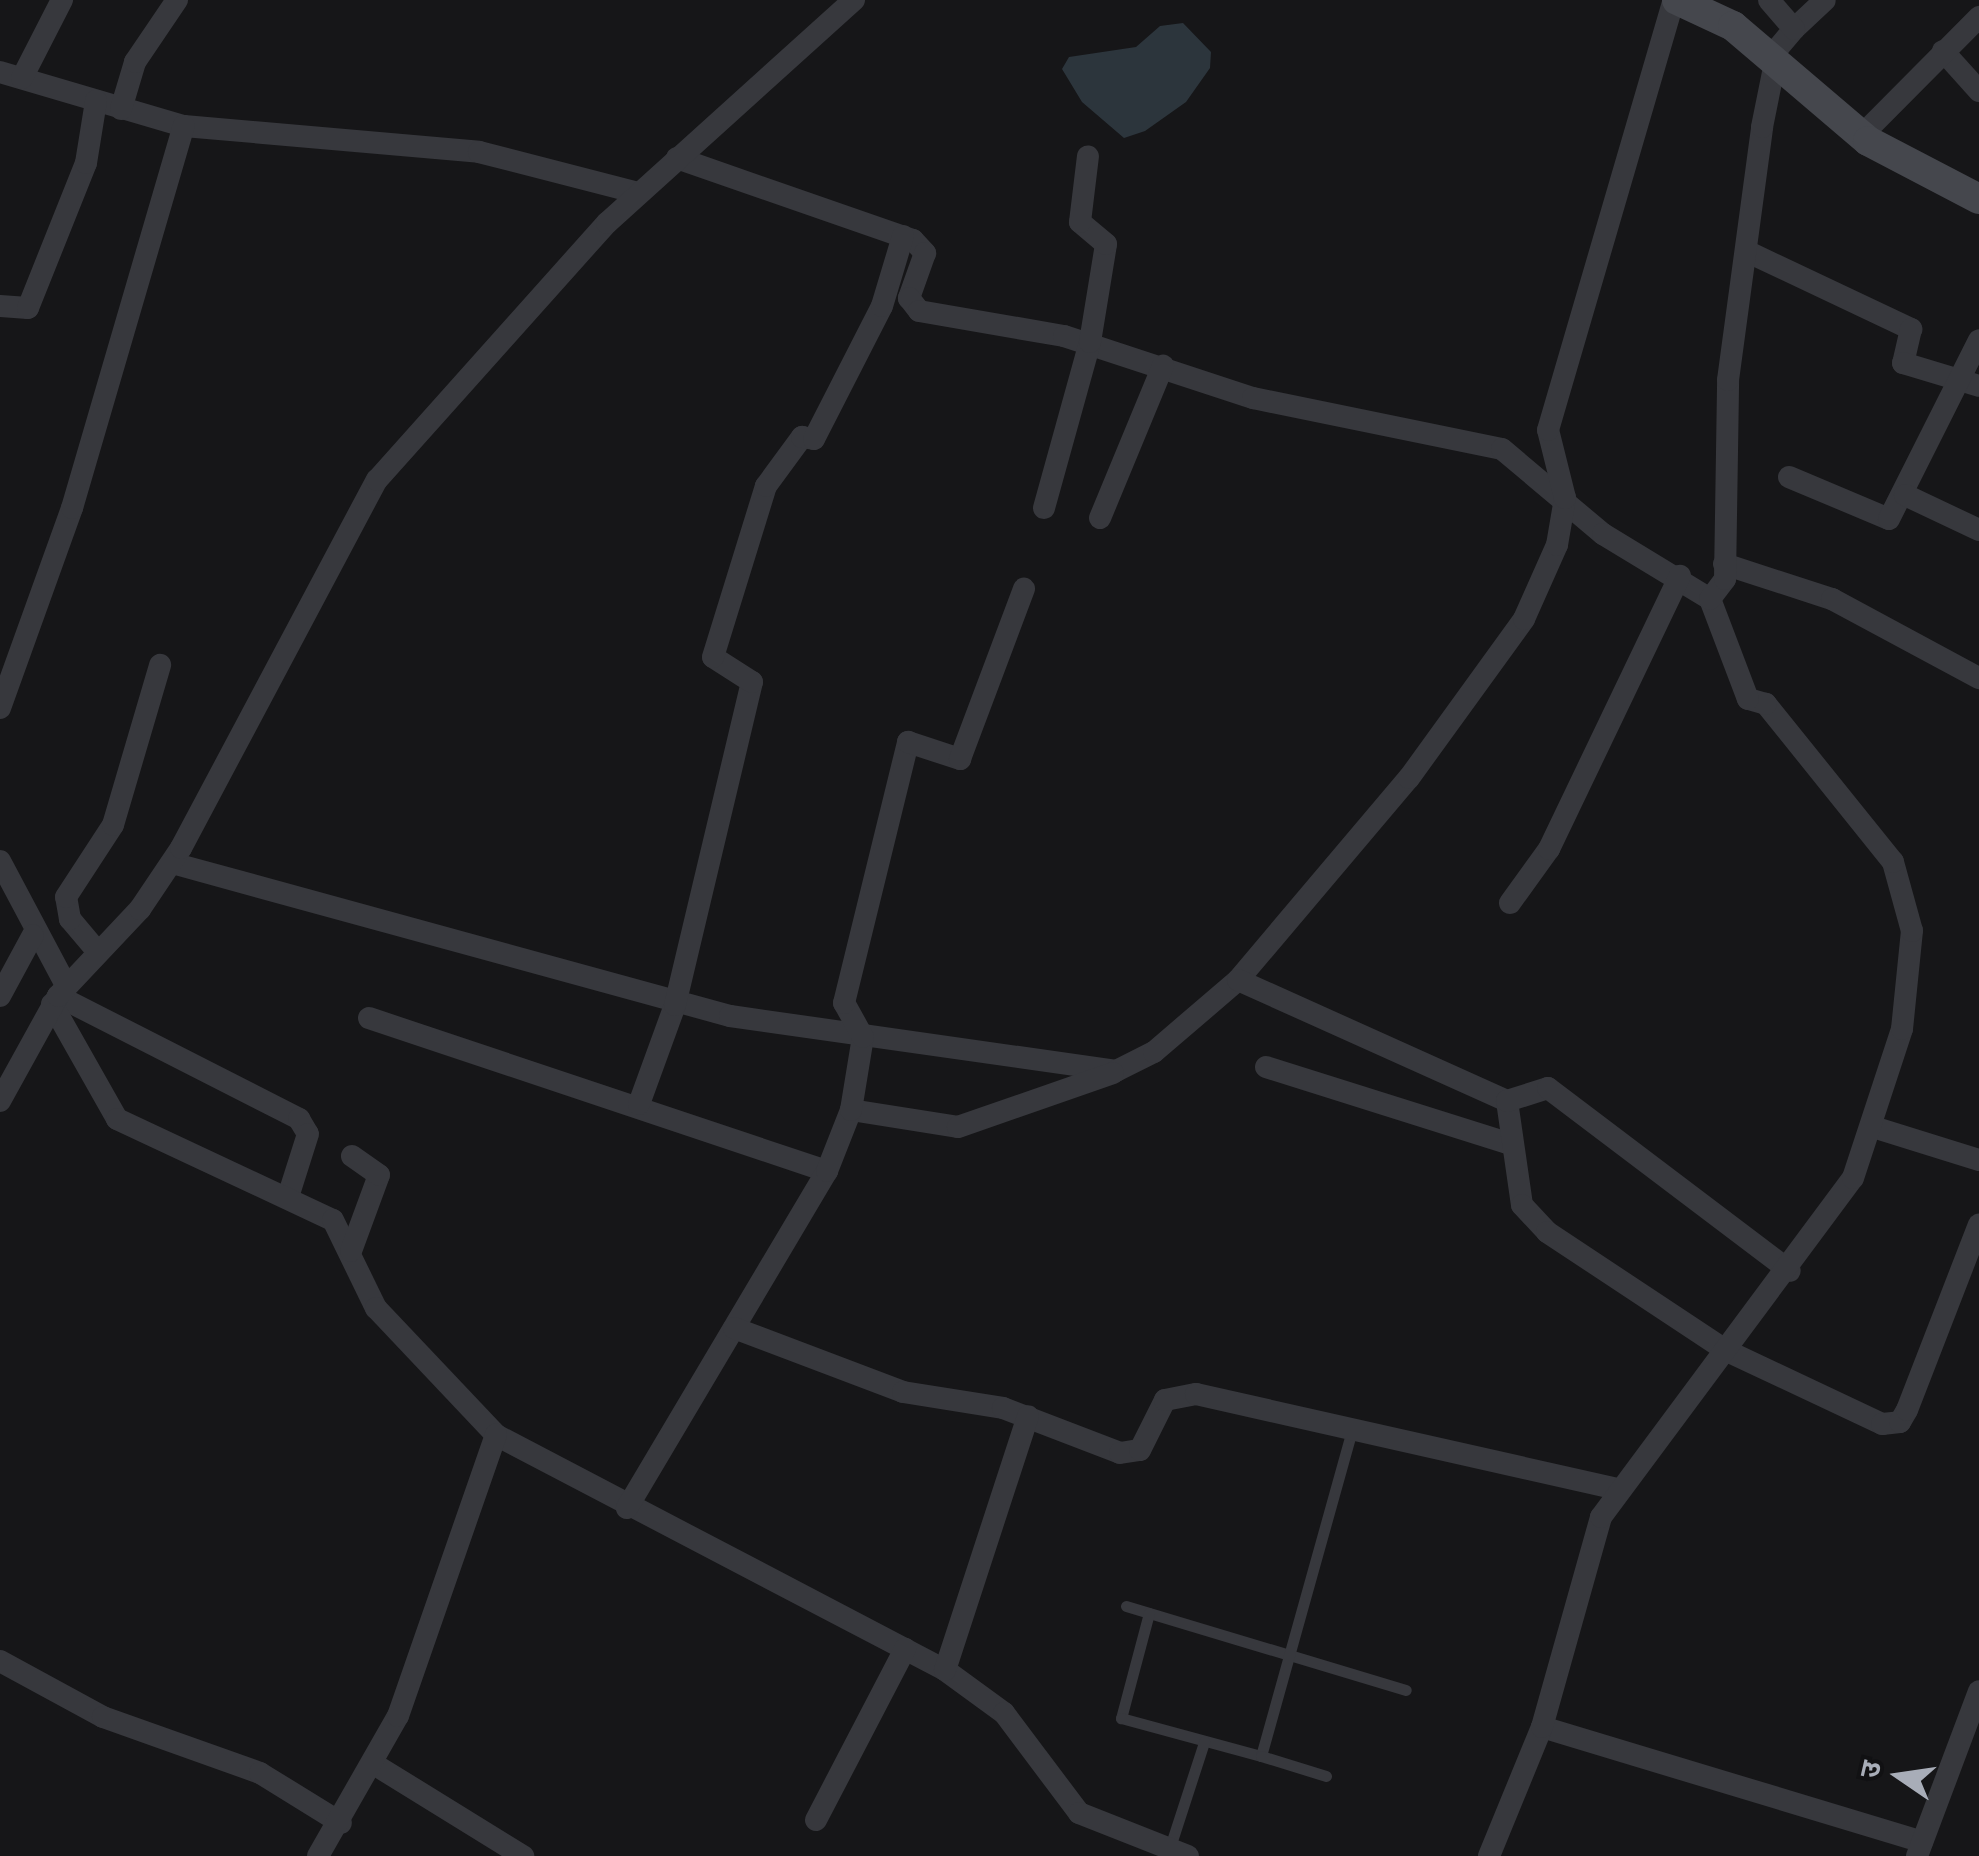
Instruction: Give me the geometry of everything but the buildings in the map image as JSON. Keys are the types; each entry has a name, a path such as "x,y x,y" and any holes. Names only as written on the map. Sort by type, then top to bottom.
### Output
{"street":[{"path":"62,0 11,75 184,126 479,152 639,194"},
{"path":"121,108 144,44 177,0"},
{"path":"0,1101 59,995 172,863 377,480 504,328 677,158 854,0"},
{"path":"852,1110 958,1126 1116,1072 1180,1037 1238,980 1494,664 1540,586 1565,498 1548,430 1676,0 1706,8 1782,47"},
{"path":"1732,0 1865,130 1979,199"},
{"path":"1710,599 1724,564 1724,432 1746,251 1782,47 1769,0"},
{"path":"1782,47 1826,0"},
{"path":"1865,130 1979,17"},
{"path":"1943,52 1979,90"},
{"path":"0,306 28,308 86,163 96,102"},
{"path":"0,708 72,508 184,126"},
{"path":"1865,130 1979,180"},
{"path":"1044,508 1090,342 1106,240 1080,222 1088,156"},
{"path":"677,158 903,236 924,253 908,298 920,311 1090,342 1253,398 1474,440 1523,460 1603,534 1680,576 1710,599 1748,699 1766,704 1871,830 1904,894 1912,932 1902,1030 1853,1178 1790,1271 1617,1488 1581,1574 1542,1727 1489,1856"},
{"path":"639,1104 675,1005 752,682 713,658 766,486 802,437 814,440 882,306 903,236"},
{"path":"1746,251 1911,329 1903,363 1970,384"},
{"path":"1789,477 1886,520 1905,495 1970,384 1979,340"},
{"path":"1100,518 1163,366"},
{"path":"1905,495 1979,530"},
{"path":"1724,564 1832,599 1979,678"},
{"path":"1510,903 1549,848 1680,576"},
{"path":"626,1508 826,1171 852,1110 863,1036 844,1004 908,742 960,759 1024,589"},
{"path":"97,951 70,919 66,897 113,825 160,665"},
{"path":"0,861 116,1119 333,1220 384,1319 496,1435 626,1508 946,1670 1004,1714 1078,1812 1179,1853"},
{"path":"172,863 675,1005 1116,1072"},
{"path":"0,996 33,934"},
{"path":"1238,980 1507,1101 1548,1088 1790,1271"},
{"path":"59,995 154,1053 299,1119 308,1134 288,1197"},
{"path":"369,1018 639,1104 826,1171"},
{"path":"1266,1067 1507,1143"},
{"path":"1507,1101 1507,1143 1522,1205 1547,1232 1725,1350 1882,1424 1900,1422 1979,1224"},
{"path":"1873,1127 1979,1160"},
{"path":"351,1251 379,1175 352,1156"},
{"path":"734,1328 903,1392 1028,1416 1120,1454 1140,1450 1156,1412 1178,1395 1353,1427 1617,1488"},
{"path":"946,1670 1028,1416"},
{"path":"318,1856 377,1766 496,1435"},
{"path":"816,1820 905,1649"},
{"path":"0,1661 103,1717 260,1772 341,1824"},
{"path":"1542,1727 1919,1849 1979,1692"},
{"path":"377,1766 523,1856"}],"lane":[{"path":"1261,1756 1353,1427"},
{"path":"1126,1606 1406,1690"},
{"path":"1149,1613 1122,1718 1326,1776"},
{"path":"1179,1853 1204,1742"}],"shaded area":[{"path":"1183,23 1211,52 1210,68 1186,102 1145,131 1124,138 1082,102 1062,69 1069,57 1136,47 1160,26"}]}
